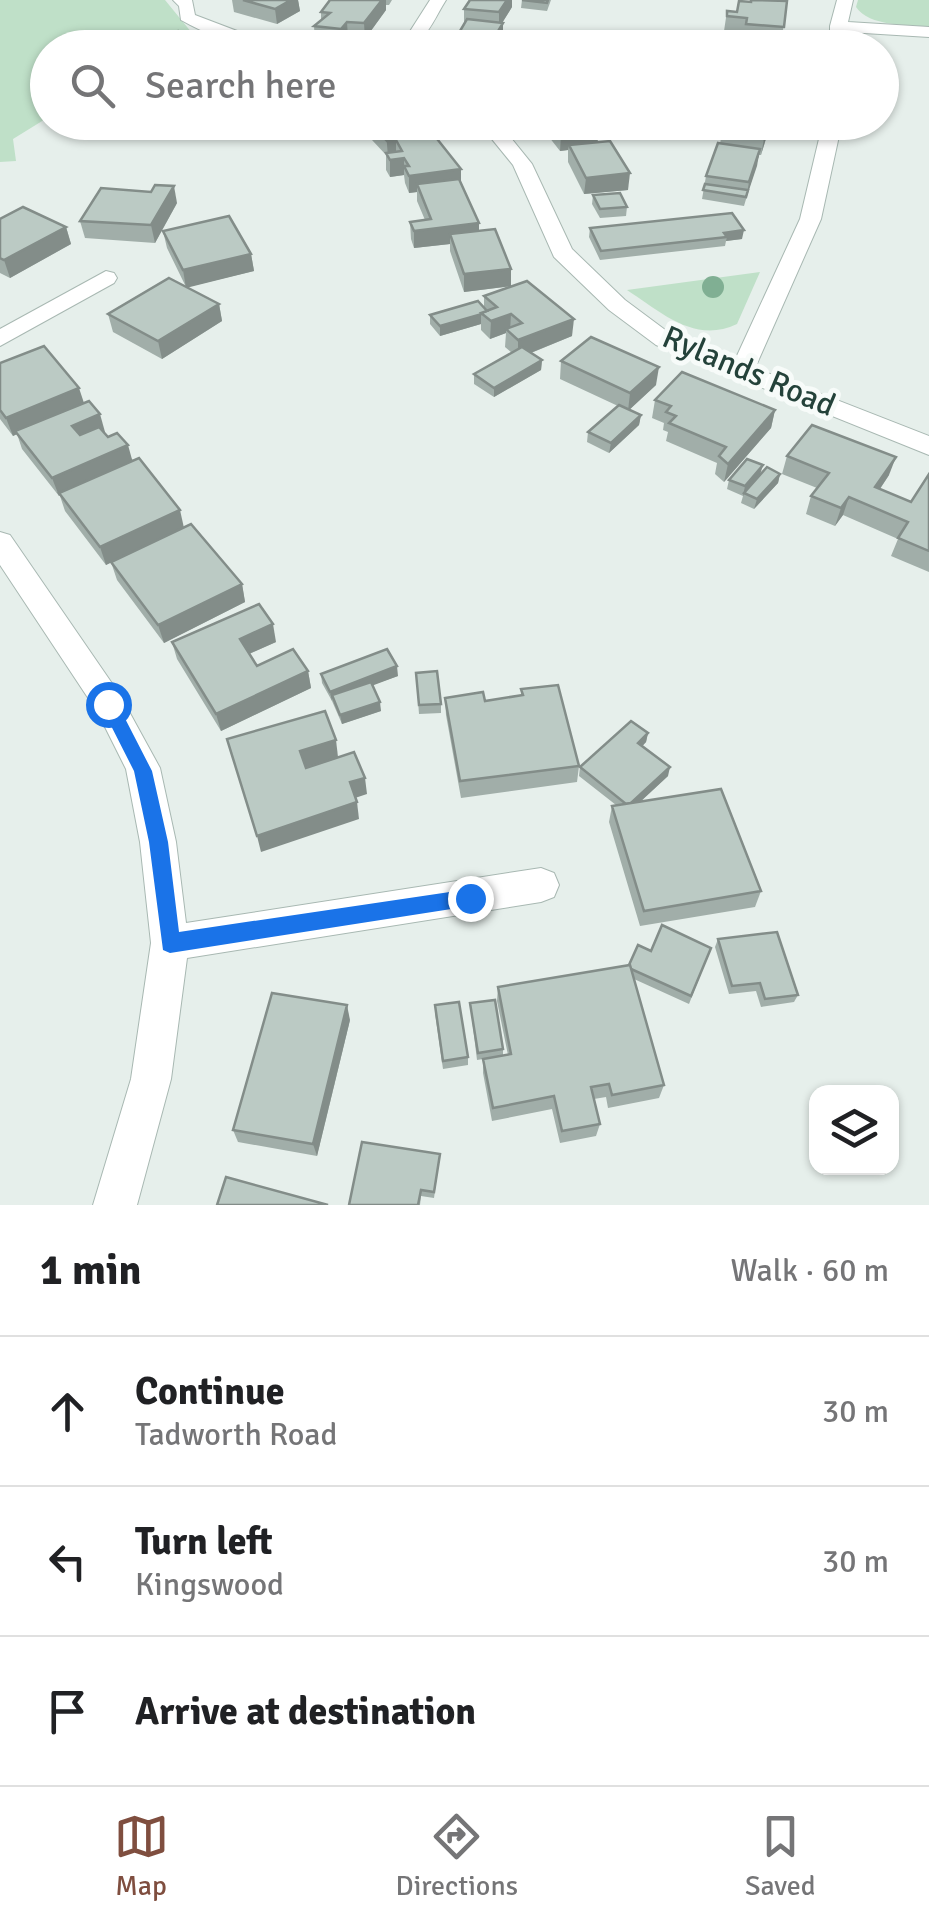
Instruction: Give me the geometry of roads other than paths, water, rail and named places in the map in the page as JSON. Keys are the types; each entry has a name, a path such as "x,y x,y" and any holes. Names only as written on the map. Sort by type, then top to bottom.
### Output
{"street":[{"path":"181,0 187,4 187,16 216,30"},
{"path":"419,30 438,0"},
{"path":"838,30 845,0"},
{"path":"838,26 899,30"},
{"path":"899,30 929,32"},
{"name":"Rylands Road","path":"502,140 522,164 562,252 617,305 664,340 929,446"},
{"path":"742,370 790,275 804,238 828,140"},
{"path":"0,339 106,277"},
{"path":"0,542 108,704 142,768 158,842 170,943 152,1078 116,1205"},
{"path":"170,943 541,886"}]}
